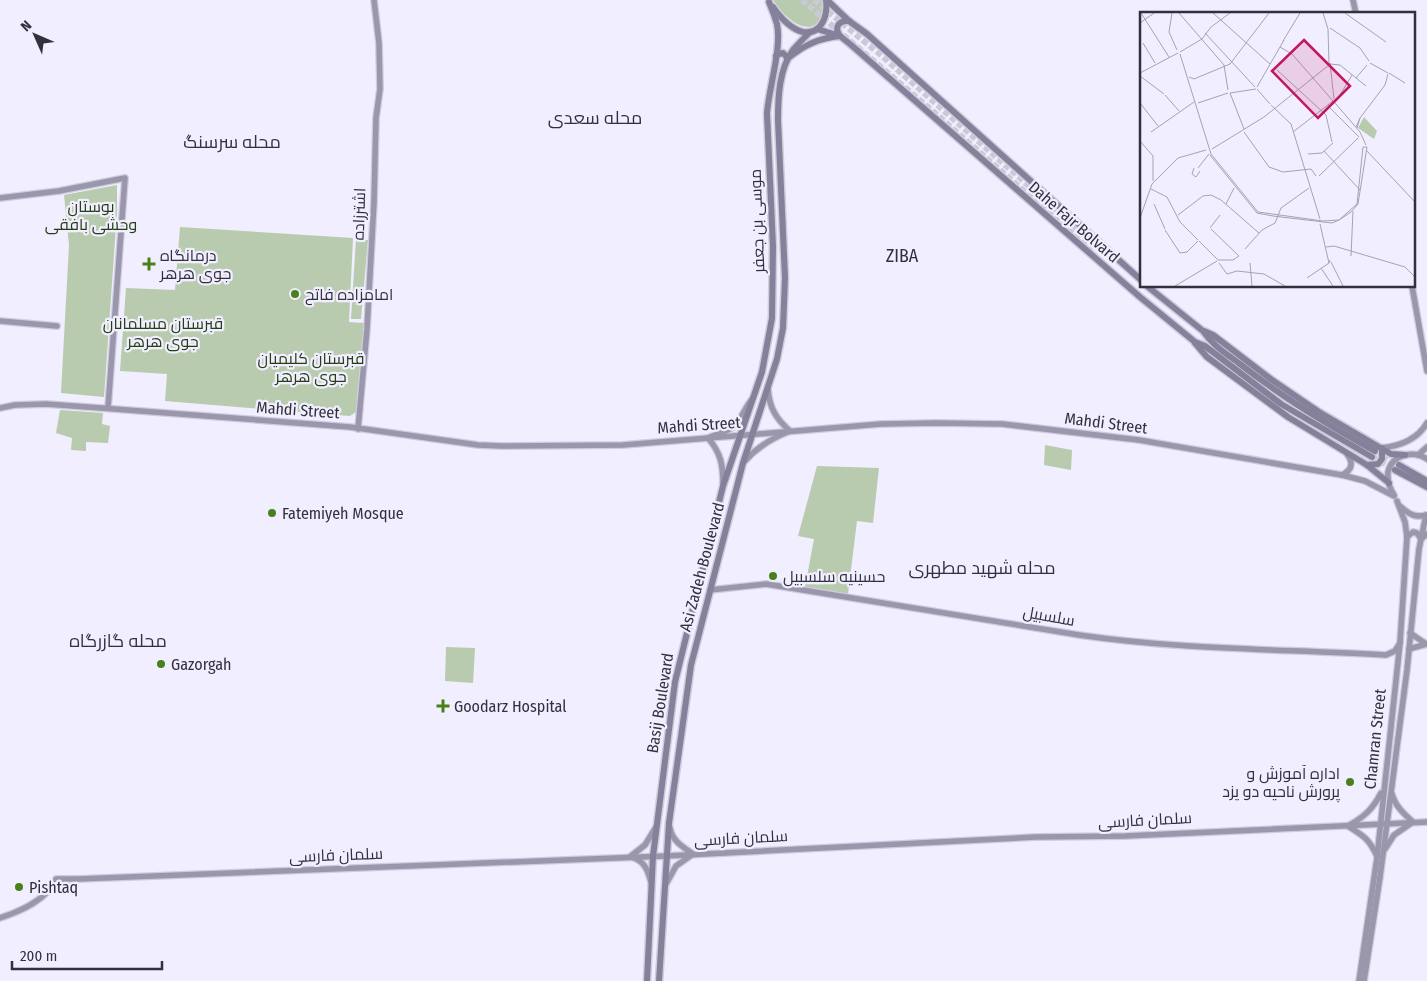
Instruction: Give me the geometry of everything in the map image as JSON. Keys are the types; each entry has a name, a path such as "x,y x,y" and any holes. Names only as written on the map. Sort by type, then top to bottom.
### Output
{"main road":[{"name":"اشترزاده","path":"358,429 374,202 376,118 380,89 379,43 374,0"},
{"name":"Dahe Fajr Bolvard","path":"826,0 1140,279"},
{"path":"769,1 782,18 793,27 802,32 810,32 823,24 826,17 826,0"},
{"name":"موسی بن جعفر","path":"739,436 762,372 772,318 773,247 767,113 776,56 777,26 769,1"},
{"path":"787,60 807,44 840,36 837,32 839,23 849,21"},
{"name":"Dahe Fajr Bolvard","path":"817,29 840,36 1194,342 1205,346 1281,404 1376,452"},
{"path":"787,60 793,50 810,32"},
{"path":"776,56 783,53 787,60"},
{"name":"Asi Zadeh Boulevard","path":"666,856 668,823 691,665 744,463 780,348 783,328 784,248 778,102 781,80 787,60"},
{"path":"0,198 59,191 125,178 108,408"},
{"path":"772,228 774,232 779,233 783,229"},
{"path":"773,247 776,244 781,244 784,248"},
{"path":"1150,288 1203,331 1213,335 1272,380 1376,452 1382,459 1378,464 1366,465"},
{"path":"1412,288 1427,371"},
{"path":"0,321 57,326"},
{"path":"1194,342 1207,357 1265,401 1366,465 1389,483"},
{"path":"744,463 768,441 790,431 776,417 769,399 768,389"},
{"path":"723,486 722,460 719,452 708,438 737,424 753,398"},
{"name":"Mahdi Street","path":"0,408 15,405 46,404 108,408 358,429 502,446 603,445 880,424 1002,424 1139,440 1342,475 1369,482 1396,499 1408,514 1419,517 1426,515"},
{"path":"1376,452 1404,444 1423,430 1427,423"},
{"name":"Basij Boulevard","path":"647,981 653,856 675,682 723,486 739,436"},
{"path":"1418,455 1427,446"},
{"path":"1376,452 1418,455 1427,459"},
{"path":"1342,475 1348,472 1352,466 1351,459 1347,453"},
{"path":"1389,483 1388,471 1393,463 1405,455"},
{"path":"1397,467 1427,487"},
{"path":"1415,478 1427,481"},
{"name":"Chamran Street","path":"1364,981 1387,789 1387,763 1400,643 1407,537 1405,522 1389,483"},
{"name":"Chamran Street","path":"1387,789 1394,764 1421,539 1426,515"},
{"path":"1407,537 1412,532 1416,533 1421,539 1427,534"},
{"path":"704,560 717,563"},
{"name":"سلسبیل","path":"710,590 766,584 1138,643 1204,648 1386,655"},
{"path":"1410,633 1427,644"},
{"path":"1396,671 1395,664 1386,655 1395,651 1400,643"},
{"path":"1409,649 1427,644"},
{"path":"668,731 680,732"},
{"path":"1387,763 1394,764"},
{"path":"1387,789 1400,810 1413,822 1394,834 1380,858 1368,839 1348,826 1372,810 1387,789"},
{"name":"سلمان فارسی","path":"0,918 41,898 52,889 56,879 666,856 1036,837 1125,836 1427,822"},
{"path":"664,888 667,879 676,866 693,854 677,842 671,834 668,823"},
{"path":"629,857 644,845 657,825"},
{"path":"659,981 666,856"},
{"path":"629,857 643,864 648,872 652,886"},
{"name":"Chamran Street","path":"1360,981 1380,858"},
{"path":"648,967 650,973 656,974 660,970"}],"green space":[{"path":"773,0 822,0 824,14 816,24 810,27 804,26 791,20"},
{"name":"بوستان وحشی بافقی","path":"117,185 117,212 104,397 61,393 69,245 64,195"},
{"name":"قبرستان مسلمانان جوی هرهر","path":"180,227 353,238 349,322 364,323 356,412 350,416 165,401 167,374 120,371 126,288 175,290"},
{"path":"356,239 368,240 361,319 351,319"},
{"path":"60,410 103,413 102,424 110,426 108,443 86,442 86,451 71,450 72,438 56,433"},
{"path":"1045,445 1072,450 1071,470 1044,465"},
{"path":"817,466 879,468 873,523 857,521 848,594 805,587 814,539 798,536"},
{"path":"446,647 475,648 473,683 445,681"}],"tunnel":[{"path":"802,0 1087,246 1092,254"},
{"path":"814,0 882,56 1091,241 1102,245"},
{"path":"1375,451 1398,464"},
{"path":"1372,457 1395,469"}],"place":[{"name":"درمانگاه جوی هرهر","path":"149,264"},
{"name":"امامزاده فاتح","path":"295,294"},
{"name":"Fatemiyeh Mosque","path":"272,513"},
{"name":"حسینیه سلسبیل","path":"773,576"},
{"name":"Gazorgah","path":"161,664"},
{"name":"Goodarz Hospital","path":"443,706"},
{"name":"اداره آموزش و پرورش ناحیه دو یزد","path":"1350,782"},
{"name":"Pishtaq","path":"19,887"}],"district":[{"name":"محله سعدی","path":"595,118"},
{"name":"محله سرسنگ","path":"232,142"},
{"name":"ZIBA","path":"902,256"},
{"name":"محله شهید مطهری","path":"982,568"},
{"name":"محله گازرگاه","path":"118,641"}],"park label":[{"name":"قبرستان کلیمیان جوی هرهر","path":"311,367"}]}
